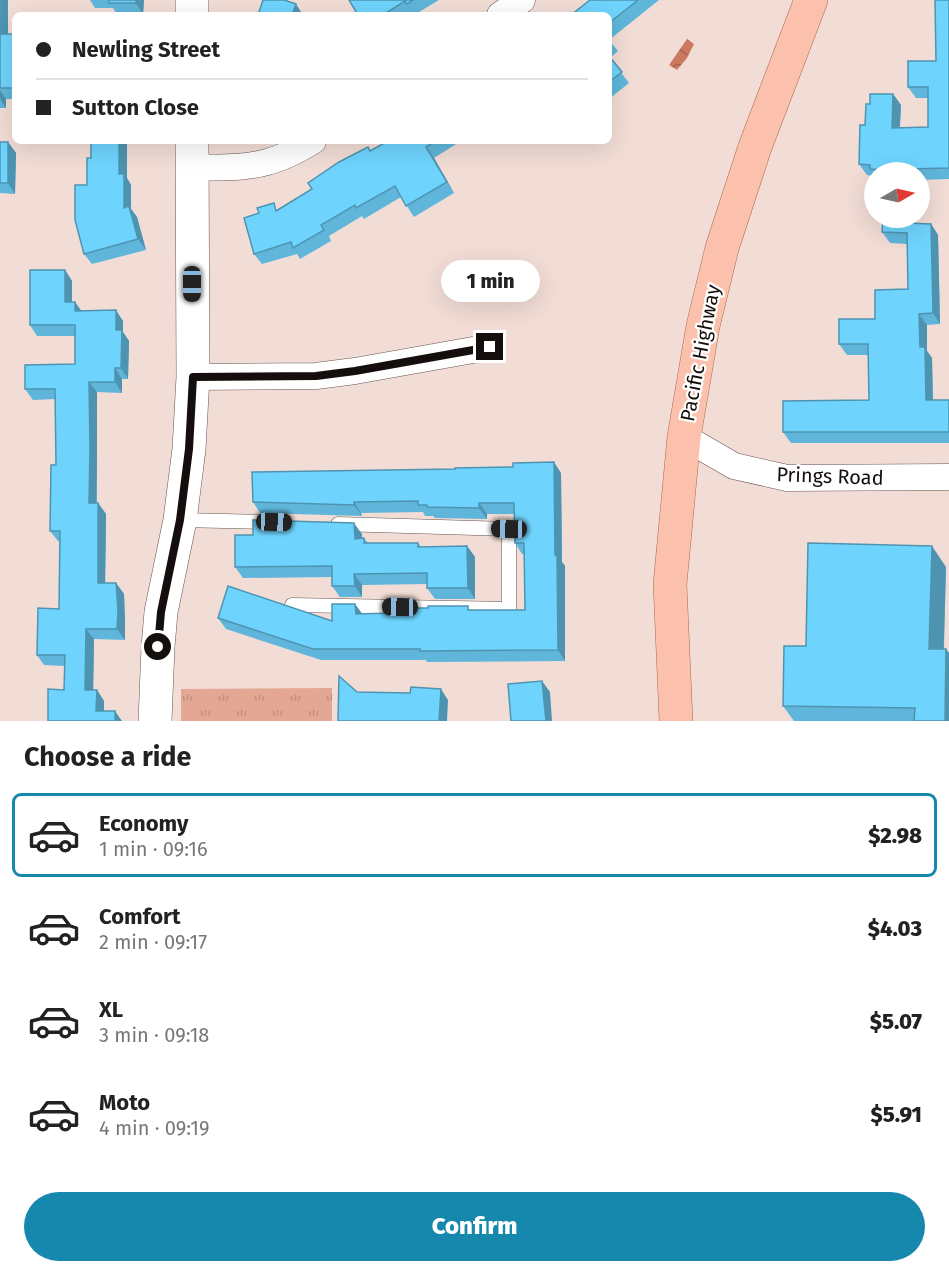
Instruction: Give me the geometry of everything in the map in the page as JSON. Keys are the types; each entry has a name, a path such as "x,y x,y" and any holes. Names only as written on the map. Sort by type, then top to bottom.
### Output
{"main road":[{"name":"Pacific Highway","path":"676,721 670,584 684,437 703,326 722,248 755,147 811,0"}],"street":[{"path":"504,12 522,0"},
{"path":"155,721 161,612 180,520 189,449 193,377 192,154 248,165 282,158 308,144"},
{"path":"193,377 316,376 490,347"},
{"name":"Prings Road","path":"684,437 734,466 787,478 949,477"}],"lane":[{"path":"180,520 286,523"},
{"path":"292,605 509,609 509,529 321,524"}],"green space":[{"path":"332,688 332,721 181,721 181,689"}],"water":[{"path":"687,39 694,44 687,58 677,70 669,65"}],"building":[{"path":"109,0 136,0 136,3 109,3"},
{"path":"263,0 284,0 296,4 293,12 259,12"},
{"path":"349,0 413,0 407,4 405,1 388,12 356,12"},
{"path":"590,0 638,0 612,21 612,12 575,12"},
{"path":"935,0 949,0 949,168 930,168 930,162 864,162 864,164 859,164 860,125 865,125 866,104 870,104 870,94 893,94 892,128 928,127 928,87 908,87 908,61 936,61"},
{"path":"0,34 12,34 12,88 0,88"},
{"path":"612,60 622,72 612,80"},
{"path":"0,142 8,142 8,183 0,183"},
{"path":"91,144 119,144 119,174 124,174 124,208 129,206 138,239 84,254 75,220 75,185 87,185 87,158 91,158"},
{"path":"383,144 431,144 426,147 447,182 406,206 395,186 356,208 355,205 321,225 324,230 293,248 291,242 254,254 244,218 259,213 257,208 274,203 276,211 312,189 308,183 339,162 368,147 370,151"},
{"path":"931,224 933,313 919,314 920,347 925,347 926,400 949,400 949,432 783,432 783,401 869,400 868,344 839,344 839,319 875,319 875,290 908,289 907,233 882,232 882,228 930,228"},
{"path":"30,270 65,270 65,302 75,302 75,311 116,310 116,330 122,330 121,368 115,368 115,382 89,382 89,503 98,503 98,583 116,583 118,610 117,629 86,629 85,690 97,690 96,711 115,711 115,721 48,721 48,689 64,690 65,655 37,655 38,608 59,609 60,531 50,531 51,465 56,465 55,389 25,389 25,365 75,364 75,325 30,325"},
{"path":"554,462 558,650 313,649 218,618 228,586 332,621 332,604 355,604 356,614 392,613 392,608 428,608 428,606 468,606 468,610 525,610 524,543 515,543 514,503 479,503 479,508 477,508 427,507 427,505 418,505 418,501 354,502 354,505 253,502 252,472 455,469 513,467 513,463"},
{"path":"253,520 354,523 355,539 364,538 364,543 418,543 418,547 467,546 468,588 427,588 427,573 354,574 355,586 332,586 332,566 235,567 235,535 253,535"},
{"path":"808,543 932,546 929,649 946,649 945,721 914,721 915,708 783,706 784,646 806,646"},
{"path":"339,676 357,692 410,693 411,687 441,689 439,721 338,721"},
{"path":"542,681 546,721 511,721 508,684"}],"route":[{"path":"158,647 161,612 180,520 189,449 193,377 316,376 490,347"}]}
